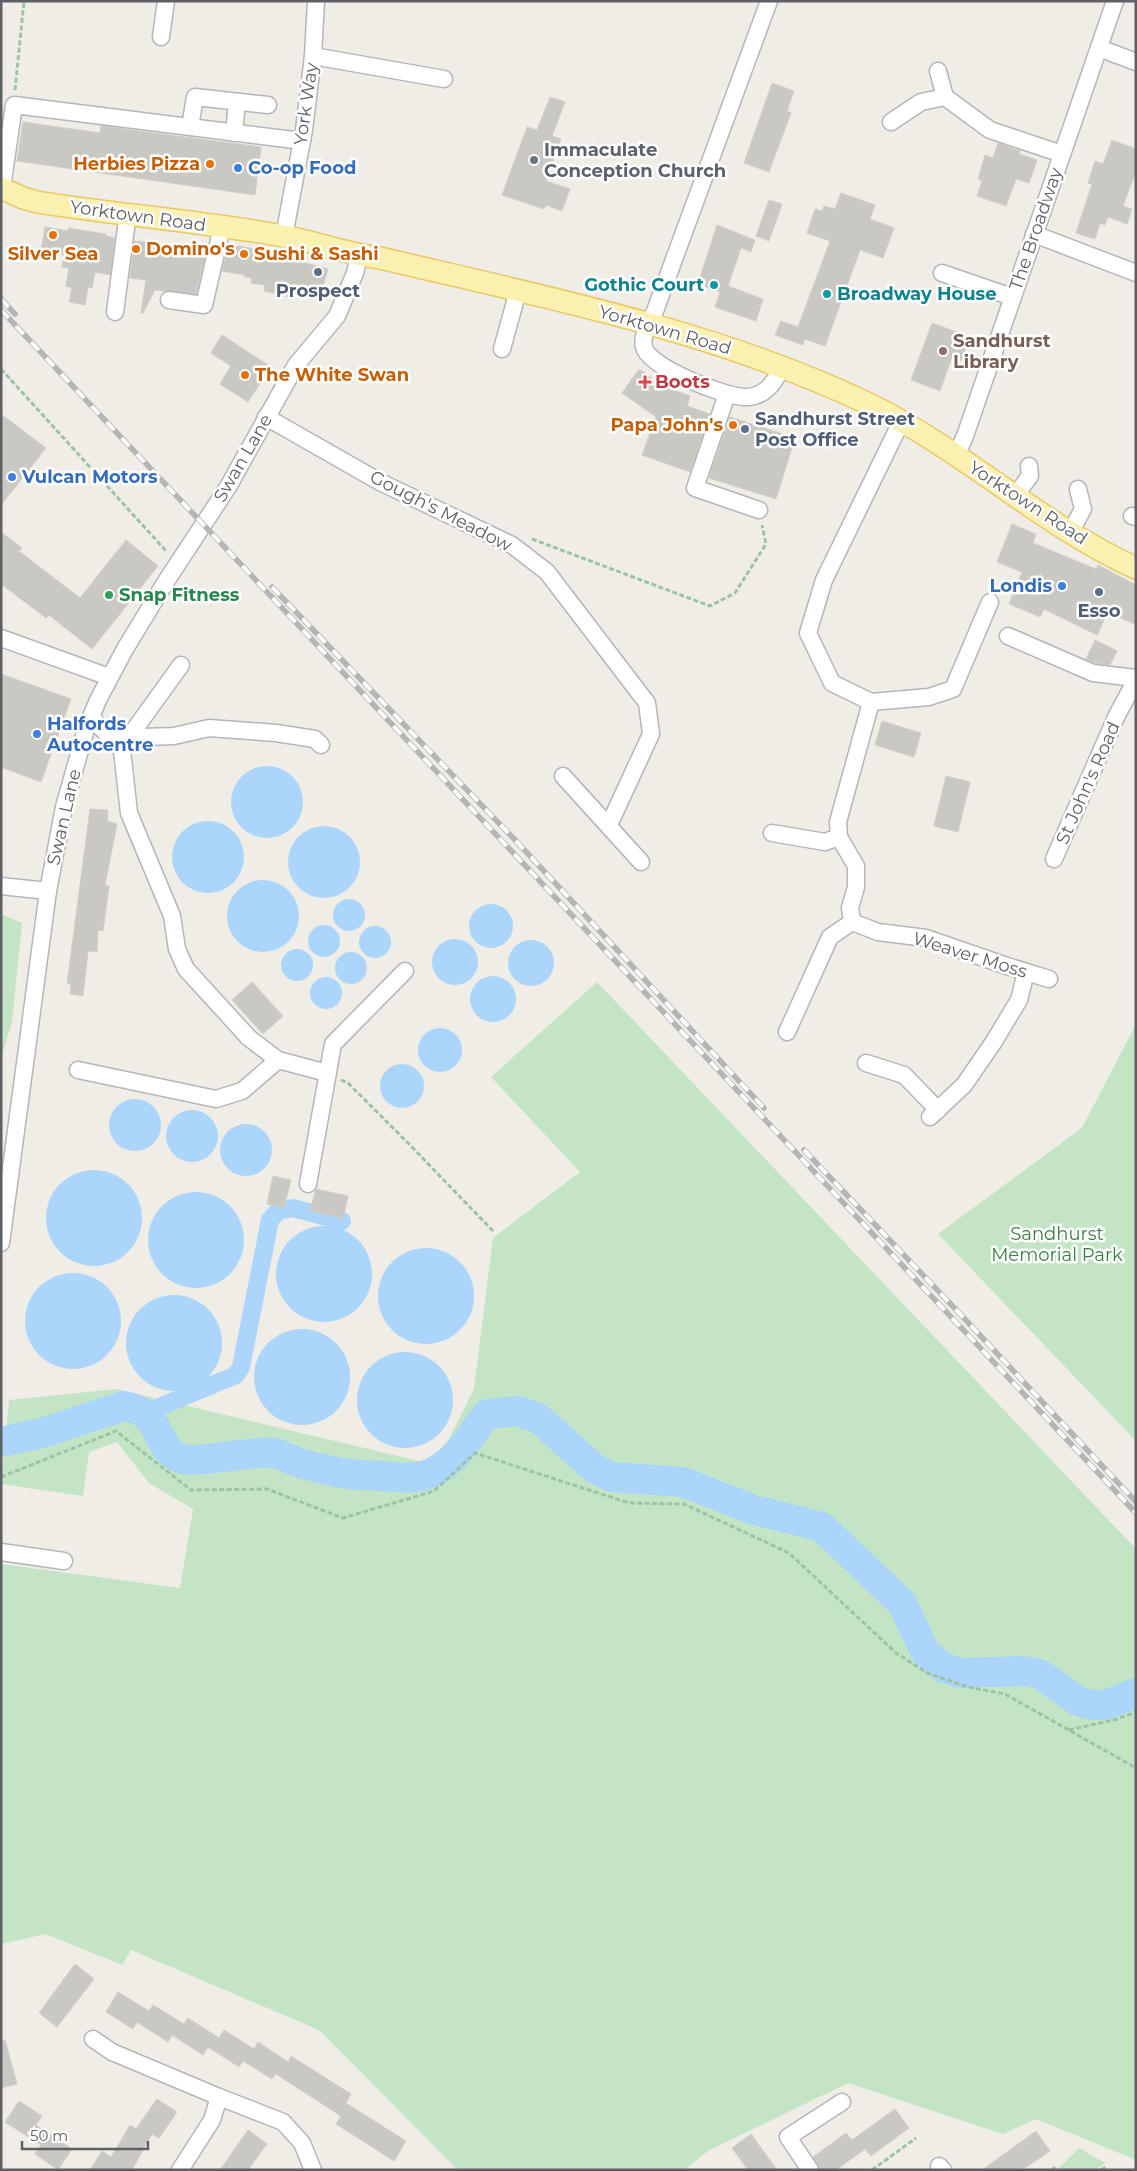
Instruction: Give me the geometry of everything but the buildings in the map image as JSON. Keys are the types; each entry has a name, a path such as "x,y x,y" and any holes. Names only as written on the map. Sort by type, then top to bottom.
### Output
{"main road":[{"name":"Yorktown Road","path":"2,188 36,202 128,213 284,236 359,256 380,258 518,291 734,350 872,406 956,456 1070,533 1136,568"}],"street":[{"path":"161,37 166,1"},
{"name":"York Way","path":"284,236 302,141 313,56 316,1"},
{"path":"769,1 655,311 648,325 644,347 650,359 699,385 746,398 762,393 776,380 780,368"},
{"name":"The Broadway","path":"956,456 1115,1"},
{"path":"1100,48 1136,62"},
{"path":"313,56 444,79"},
{"path":"938,72 945,97 990,130 1062,154"},
{"path":"190,127 195,97 268,105"},
{"path":"891,122 921,102 945,97"},
{"path":"234,133 237,102"},
{"path":"2,188 14,105 302,141"},
{"path":"115,312 128,213"},
{"path":"169,300 204,305 222,227"},
{"path":"1034,234 1136,273"},
{"name":"Swan Lane","path":"1,1243 48,891 69,789 91,717 109,677 228,487 296,365 337,316 353,280 359,256"},
{"path":"942,273 1012,297"},
{"path":"502,349 518,291"},
{"path":"727,394 695,488 760,510"},
{"name":"Gough's Meadow","path":"266,417 380,482 512,545 547,572 647,704 652,734 609,825"},
{"path":"901,422 824,580 808,633 832,683 871,702 929,697 953,689 990,602"},
{"path":"1015,496 1030,476 1029,466"},
{"path":"1070,533 1083,508 1078,489"},
{"path":"1008,636 1093,673 1136,679"},
{"path":"1,638 109,677"},
{"path":"127,740 181,665"},
{"name":"St John's Road","path":"1054,859 1117,715 1136,679"},
{"path":"787,1032 830,937 852,922 850,908 856,887 856,866 839,837 838,822 871,702"},
{"path":"91,717 122,750 129,813 172,916 177,949 186,969 249,1038 278,1060 327,1073"},
{"path":"108,733 127,740 144,737 174,736 209,728 276,733 315,740 321,745"},
{"path":"563,776 641,862"},
{"path":"772,833 825,842 839,837"},
{"path":"1,886 48,891"},
{"name":"Weaver Moss","path":"852,922 878,932 926,938 1049,978"},
{"path":"308,1184 333,1044 405,971"},
{"path":"866,1063 904,1075 934,1114 964,1085 993,1043 1019,1000 1026,972"},
{"path":"78,1070 216,1100 242,1091 278,1060"},
{"path":"1,1552 64,1561"},
{"path":"93,2039 112,2052 283,2122 302,2143 314,2170"},
{"path":"180,2170 212,2120 219,2097"},
{"path":"810,2170 788,2137 842,2102"}],"path":[{"path":"14,105 24,1"},
{"path":"1,369 179,564"},
{"path":"512,545 532,538 710,606 735,593 766,544 760,510"},
{"path":"327,1073 348,1083 493,1231"},
{"path":"1,1477 116,1432 191,1490 267,1489 343,1518 434,1491 475,1453 629,1502 684,1504 789,1553 896,1653 927,1673 968,1686 1005,1694 1136,1768"},
{"path":"1069,1730 1117,1719 1136,1712"},
{"path":"872,2170 916,2138"},
{"path":"1101,2170 1106,2166"}],"green space":[{"path":"1,914 22,923 12,1022 1,1058"},
{"path":"597,982 1136,1549 1136,2160 1036,2119 1003,2134 848,2083 708,2151 684,2170 458,2170 319,2030 131,1950 122,1965 46,1934 1,1944 1,1564 180,1588 193,1509 149,1483 117,1442 89,1452 83,1496 1,1484 9,1400 116,1389 436,1465 474,1389 493,1238 580,1172 491,1077"},
{"name":"Sandhurst Memorial Park","path":"1136,1024 1136,1441 938,1234 1082,1128"},
{"path":"1079,2148 1105,2163 1095,2170 1057,2170"}],"water":[{"path":"267,766 287,772 297,782 303,802 297,822 287,832 267,838 247,832 237,822 231,802 237,782 247,772"},
{"path":"208,821 228,827 238,837 244,857 238,877 228,887 208,893 188,887 178,877 172,857 178,837 188,827"},
{"path":"324,826 344,832 354,842 360,862 354,882 344,892 324,898 304,892 294,882 288,862 294,842 304,832"},
{"path":"263,880 283,886 293,896 299,916 293,936 283,946 263,952 243,946 233,936 227,916 233,896 243,886"},
{"path":"349,899 355,900 360,904 364,909 364,921 360,926 355,930 349,931 343,930 338,926 334,921 333,915 334,909 338,904 343,900"},
{"path":"495,904 507,910 512,917 512,935 507,942 500,947 487,948 479,945 472,938 469,922 472,914 479,907"},
{"path":"324,925 330,926 335,930 339,935 339,947 335,952 330,956 324,957 318,956 313,952 309,947 308,941 309,935 313,930 318,926"},
{"path":"375,926 381,927 386,931 390,936 390,948 386,953 381,957 375,958 369,957 364,953 360,948 359,942 360,936 364,931 369,927"},
{"path":"455,939 468,943 474,949 478,962 474,975 468,981 455,985 442,981 436,975 432,962 436,949 442,943"},
{"path":"531,940 544,944 550,950 554,963 550,976 544,982 531,986 518,982 512,976 508,963 512,950 518,944"},
{"path":"297,949 303,950 308,954 312,959 312,971 308,976 303,980 297,981 291,980 286,976 282,971 281,965 282,959 286,954 291,950"},
{"path":"351,952 357,953 362,957 366,962 366,974 362,979 357,983 351,984 345,983 340,979 336,974 335,968 336,962 340,957 345,953"},
{"path":"493,976 506,980 512,986 516,999 512,1012 506,1018 493,1022 480,1018 474,1012 470,999 474,986 480,980"},
{"path":"326,977 332,978 337,982 341,987 341,999 337,1004 332,1008 326,1009 320,1008 315,1004 311,999 310,993 311,987 315,982 320,978"},
{"path":"444,1028 456,1034 461,1041 461,1059 456,1066 449,1071 436,1072 428,1069 421,1062 418,1046 421,1038 428,1031"},
{"path":"406,1064 418,1070 423,1077 423,1095 418,1102 411,1107 398,1108 390,1105 383,1098 380,1082 383,1074 390,1067"},
{"path":"135,1099 145,1101 153,1107 159,1115 161,1125 159,1135 153,1143 145,1149 135,1151 125,1149 117,1143 111,1135 109,1125 111,1115 117,1107 125,1101"},
{"path":"192,1110 202,1112 210,1118 216,1126 218,1136 216,1146 210,1154 202,1160 192,1162 182,1160 174,1154 168,1146 166,1136 168,1126 174,1118 182,1112"},
{"path":"246,1124 256,1126 264,1132 270,1140 272,1150 270,1160 264,1168 256,1174 246,1176 236,1174 228,1168 222,1160 220,1150 222,1140 228,1132 236,1126"},
{"path":"94,1170 112,1174 128,1184 138,1200 142,1218 138,1236 128,1252 112,1262 94,1266 76,1262 60,1252 50,1236 46,1218 50,1200 60,1184 76,1174"},
{"path":"196,1192 214,1196 230,1206 240,1222 244,1240 240,1258 230,1274 214,1284 196,1288 178,1284 162,1274 152,1258 148,1240 152,1222 162,1206 178,1196"},
{"path":"324,1226 342,1230 358,1240 368,1256 372,1274 368,1292 358,1308 342,1318 324,1322 306,1318 290,1308 280,1292 276,1274 280,1256 290,1240 306,1230"},
{"path":"426,1248 444,1252 460,1262 470,1278 474,1296 470,1314 460,1330 444,1340 426,1344 408,1340 392,1330 382,1314 378,1296 382,1278 392,1262 408,1252"},
{"path":"73,1273 91,1277 107,1287 117,1303 121,1321 117,1339 107,1355 91,1365 73,1369 55,1365 39,1355 29,1339 25,1321 29,1303 39,1287 55,1277"},
{"path":"174,1295 192,1299 208,1309 218,1325 222,1343 218,1361 208,1377 192,1387 174,1391 156,1387 140,1377 130,1361 126,1343 130,1325 140,1309 156,1299"},
{"path":"302,1329 320,1333 336,1343 346,1359 350,1377 346,1395 336,1411 320,1421 302,1425 284,1421 268,1411 258,1395 254,1377 258,1359 268,1343 284,1333"},
{"path":"405,1352 423,1356 439,1366 449,1382 453,1400 449,1418 439,1434 423,1444 405,1448 387,1444 371,1434 361,1418 357,1400 361,1382 371,1366 387,1356"}],"waterway":[{"path":"145,1413 236,1375 241,1367 270,1220 278,1211 293,1208 342,1221"},
{"path":"1,1442 42,1433 124,1406 137,1409 146,1415 152,1421 171,1452 179,1458 186,1460 274,1453 302,1464 338,1472 402,1478 423,1476 443,1466 467,1442 487,1414 518,1411 538,1418 594,1468 611,1477 683,1482 754,1510 822,1527 902,1603 925,1652 944,1668 960,1673 1023,1671 1040,1674 1078,1701 1091,1705 1106,1705 1136,1693"}],"railway":[{"path":"1,299 15,314"},
{"path":"1,310 1136,1513"},
{"path":"272,587 517,842 764,1108"},
{"path":"804,1150 1136,1502"}],"place":[{"name":"Immaculate Conception Church","path":"534,160"},
{"name":"Herbies Pizza","path":"210,164"},
{"name":"Co-op Food","path":"238,168"},
{"name":"Silver Sea","path":"53,235"},
{"name":"Domino's","path":"136,249"},
{"name":"Sushi & Sashi","path":"244,254"},
{"name":"Prospect","path":"318,272"},
{"name":"Gothic Court","path":"714,285"},
{"name":"Broadway House","path":"827,294"},
{"name":"Sandhurst Library","path":"943,351"},
{"name":"The White Swan","path":"245,375"},
{"name":"Boots","path":"645,382"},
{"name":"Papa John's","path":"733,425"},
{"name":"Sandhurst Street Post Office","path":"745,429"},
{"name":"Vulcan Motors","path":"12,477"},
{"name":"Londis","path":"1062,586"},
{"name":"Esso","path":"1099,592"},
{"name":"Snap Fitness","path":"109,595"},
{"name":"Halfords Autocentre","path":"37,734"}]}
